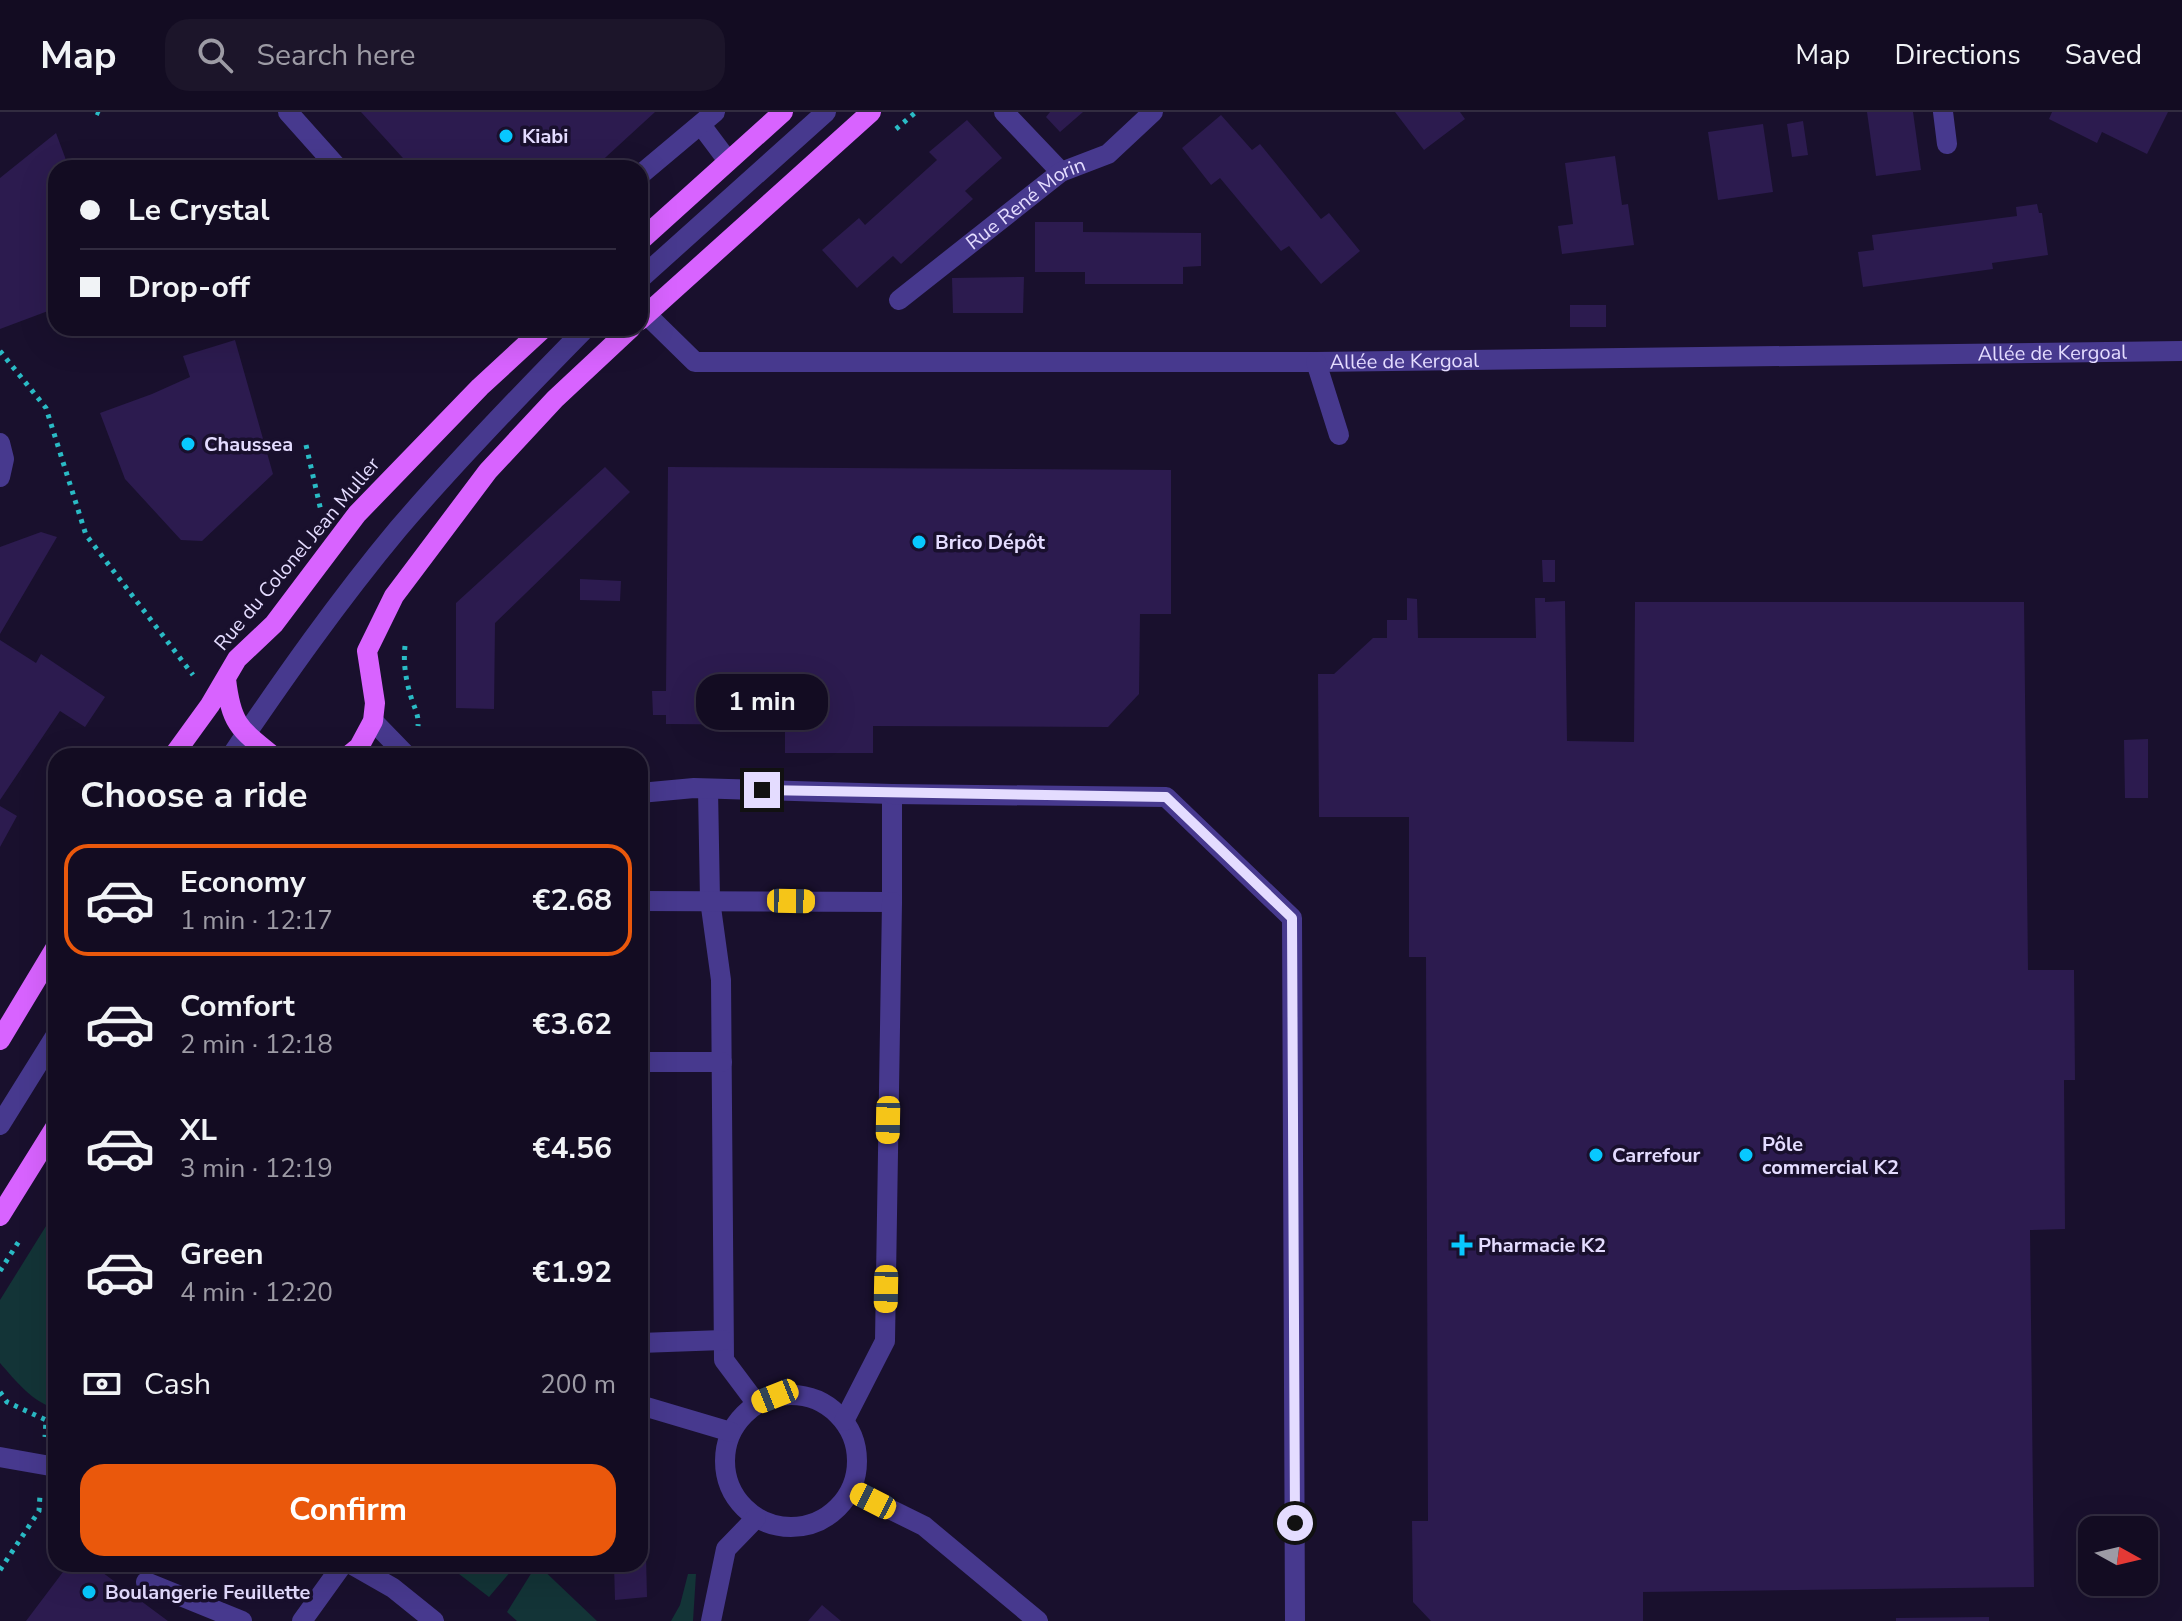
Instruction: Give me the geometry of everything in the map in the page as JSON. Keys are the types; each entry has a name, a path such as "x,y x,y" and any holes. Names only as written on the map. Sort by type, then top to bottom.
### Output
{"main road":[{"path":"648,234 783,112"},
{"path":"648,313 871,112"},
{"name":"Rue du Colonel Jean Muller","path":"179,748 210,705 237,659 274,624 357,514 480,387 535,336"},
{"path":"358,748 373,721 375,703 367,651 394,596 488,471 555,399 623,336"},
{"name":"Rue du Colonel Jean Muller","path":"226,679 229,710 246,735 263,748"},
{"path":"0,1040 48,960"},
{"path":"0,1216 48,1139"}],"street":[{"path":"288,112 331,160"},
{"path":"648,272 826,112"},
{"path":"1004,112 1061,172"},
{"name":"Rue René Morin","path":"899,300 1061,172 1108,154 1153,112"},
{"path":"1943,112 1947,144"},
{"path":"648,168 708,118 728,161"},
{"name":"Allée de Kergoal","path":"648,328 695,362 1316,362 2182,351"},
{"path":"237,748 308,645 398,530 490,425 578,336"},
{"path":"1316,362 1339,435"},
{"path":"0,443 4,459 0,477"},
{"path":"373,721 398,748"},
{"path":"708,789 710,900 721,980 724,1360 757,1404"},
{"path":"648,793 708,789 1166,797 1292,918 1295,1621"},
{"path":"844,1421 885,1341 892,794"},
{"path":"648,901 892,902"},
{"path":"0,1125 48,1048"},
{"path":"648,1062 722,1062"},
{"path":"648,1343 723,1340"},
{"path":"794,1395 813,1398 844,1421 853,1437 857,1455 856,1473 851,1490 838,1508 820,1521 798,1527 776,1526 756,1518 741,1505 730,1489 725,1470 725,1451 731,1432 742,1416 757,1404 775,1396 794,1395"},
{"path":"648,1407 731,1432"},
{"path":"0,1457 48,1466"},
{"path":"851,1490 924,1526 1038,1621"},
{"path":"711,1621 726,1549 756,1518"},
{"path":"302,1621 337,1572"},
{"path":"365,1572 393,1588 434,1621"},
{"path":"146,1582 242,1621"}],"path":[{"path":"96,112 105,116"},
{"path":"892,132 916,112"},
{"path":"0,351 46,408 86,535 196,678"},
{"path":"306,445 323,518 319,564"},
{"path":"405,644 404,660 410,696 419,720 416,734 408,748"}],"green space":[{"path":"48,1223 48,1405 32,1396 0,1363 0,1300"},
{"path":"456,1572 510,1572 489,1597"},
{"path":"532,1572 545,1572 597,1621 517,1621 507,1612"},
{"path":"688,1574 696,1574 693,1621 671,1621 680,1605"}],"building":[{"name":"Kiabi","path":"361,112 655,112 603,160 405,160"},
{"path":"1050,112 1083,112 1060,132 1046,117"},
{"path":"1395,112 1460,112 1465,119 1424,150"},
{"path":"1867,112 1913,112 1921,170 1876,176"},
{"path":"2052,112 2168,112 2147,154 2102,132 2097,143 2049,119"},
{"path":"1221,115 1252,150 1260,144 1321,219 1329,213 1360,251 1321,284 1289,246 1281,251 1220,178 1211,185 1182,148"},
{"path":"967,120 1002,158 965,191 973,199 901,264 893,256 857,288 822,250 859,218 865,225 937,160 929,152"},
{"path":"1803,121 1808,155 1792,157 1787,124"},
{"path":"1763,124 1773,192 1718,200 1708,132"},
{"path":"56,133 66,160 48,160 48,311 0,329 0,178"},
{"path":"1615,156 1622,205 1628,204 1634,245 1562,254 1558,226 1573,224 1565,163"},
{"path":"2037,204 2039,213 2042,213 2048,255 1992,263 1993,269 1863,287 1858,252 1874,250 1872,235 2017,216 2016,207"},
{"path":"1035,222 1083,222 1083,232 1201,233 1201,266 1183,267 1183,284 1085,284 1085,272 1035,272"},
{"path":"1024,277 1023,313 953,313 952,278"},
{"path":"1570,305 1606,305 1606,327 1570,327"},
{"name":"Chaussea","path":"235,340 273,474 202,541 181,540 125,479 100,413 190,377 183,356"},
{"path":"605,467 630,492 495,623 494,709 456,708 456,603"},
{"name":"Brico Dépôt","path":"668,467 1171,470 1171,614 1140,614 1139,694 1108,727 873,726 873,753 785,753 785,725 666,724 666,715 653,715 652,691 666,691"},
{"path":"41,532 57,537 0,634 0,547"},
{"path":"1542,560 1555,560 1555,582 1543,582"},
{"path":"580,579 621,581 620,601 580,600"},
{"name":"Pôle commercial K2","path":"1407,598 1417,599 1418,638 1536,638 1535,598 1545,598 1545,602 1565,601 1567,741 1634,742 1635,602 2024,602 2028,970 2074,970 2075,1080 2064,1080 2065,1229 2030,1230 2034,1587 1643,1592 1643,1621 1431,1621 1413,1602 1412,1521 1428,1521 1426,957 1409,957 1409,817 1319,817 1318,674 1334,674 1373,638 1387,638 1387,620 1407,620"},
{"path":"0,640 36,663 41,654 105,697 85,727 60,711 0,800"},
{"path":"2148,739 2148,798 2125,798 2124,740"},
{"path":"0,806 17,816 0,847"},
{"name":"Boulangerie Feuillette","path":"63,1572 102,1572 168,1621 26,1621"},
{"path":"614,1572 646,1572 647,1597 615,1600"},
{"path":"822,1605 841,1621 808,1621"},
{"path":"1989,1617 1989,1621 1896,1621 1896,1618"}],"place":[{"name":"Kiabi","path":"506,136"},
{"name":"Chaussea","path":"188,444"},
{"name":"Brico Dépôt","path":"919,542"},
{"name":"Carrefour","path":"1596,1155"},
{"name":"Pôle commercial K2","path":"1746,1155"},
{"name":"Pharmacie K2","path":"1462,1245"},
{"name":"Boulangerie Feuillette","path":"89,1592"}],"route":[{"path":"762,790 1166,797 1292,918 1295,1523"}]}
